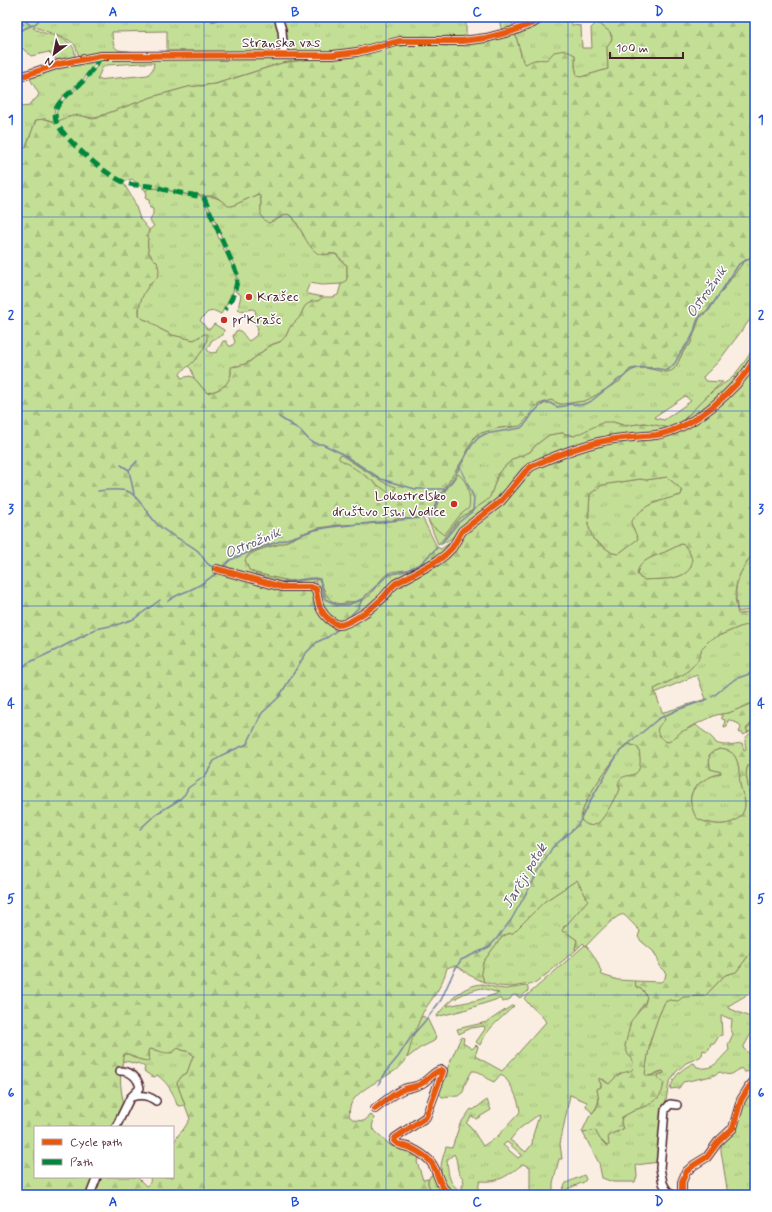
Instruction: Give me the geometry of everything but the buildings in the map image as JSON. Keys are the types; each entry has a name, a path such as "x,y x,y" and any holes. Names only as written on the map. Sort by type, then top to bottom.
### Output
{"street":[{"path":"278,17 282,30 284,55"},
{"name":"Stranska vas","path":"17,78 59,64 101,56 350,54 400,41 462,41 486,38 513,31 533,23 542,17"},
{"path":"217,569 282,587 311,587 316,589 319,607 328,618 338,625 347,623 377,603 395,584 445,555 452,548 462,531 501,502 526,471 532,466 564,453 598,442 657,434 687,424 699,417 732,388 755,359"},
{"path":"116,1126 130,1098 139,1090 139,1083 132,1074 125,1071 120,1071"},
{"path":"375,1109 398,1092 419,1085 425,1082 434,1073 443,1071 426,1117 395,1138 394,1141 397,1144 412,1148 429,1160 439,1177 442,1187 445,1191 452,1195"},
{"path":"682,1195 682,1182 686,1172 707,1157 718,1142 733,1128 741,1100 746,1090 755,1080"},
{"path":"130,1098 142,1095 156,1100"},
{"path":"672,1195 663,1183 660,1168 665,1110 670,1104 677,1105"},
{"path":"90,1195 97,1178"}],"green space":[{"path":"17,17 272,17 274,20 278,20 280,32 280,52 167,52 167,31 112,32 114,45 116,48 119,50 137,53 99,53 79,56 75,45 69,40 35,27 33,28 66,40 71,44 74,49 75,56 59,62 49,52 31,56 22,48 17,47 17,22 24,25 17,20"},
{"path":"284,17 507,17 510,18 514,27 502,32 499,19 466,20 466,38 402,38 365,48 341,52 291,52 286,49 282,20"},
{"path":"547,17 571,17 572,25 581,26 582,48 592,48 591,28 597,22 610,32 612,39 607,47 608,69 581,77 577,76 575,55 554,52 545,60 535,60 526,64 523,61 515,33"},
{"path":"597,17 755,17 755,255 745,260 707,311 701,314 690,345 684,350 676,366 671,371 664,372 649,368 630,369 620,381 589,399 563,404 551,400 539,404 533,408 527,419 520,426 499,428 475,436 433,510 425,515 412,519 400,518 382,523 338,525 318,528 283,543 254,551 249,554 245,560 249,570 255,573 293,582 313,579 314,600 317,611 334,626 334,630 336,631 337,624 320,604 315,579 321,583 328,597 336,603 344,604 363,600 388,573 409,570 416,567 423,563 437,547 441,549 457,538 532,468 602,442 652,438 694,422 755,361 755,550 741,572 735,595 738,614 755,612 755,624 742,626 711,639 702,648 698,660 691,668 684,674 654,689 665,720 657,730 664,741 669,742 681,732 696,725 712,737 716,743 726,745 742,743 744,750 746,749 746,738 755,731 755,750 746,774 749,792 755,798 755,947 736,972 725,975 705,996 683,997 678,1001 669,1000 665,1002 650,1041 645,1074 647,1076 651,1076 663,1071 664,1073 658,1075 658,1079 664,1083 662,1092 658,1098 647,1106 637,1109 622,1117 621,1122 623,1129 608,1136 609,1145 607,1146 600,1139 595,1130 582,1132 589,1117 596,1109 599,1101 597,1089 601,1087 601,1084 599,1078 609,1084 618,1075 632,1070 634,1066 632,1058 628,1055 625,1046 631,1021 645,1004 647,997 643,990 636,987 635,981 661,982 665,978 666,973 659,966 658,959 653,951 638,937 640,931 624,915 616,917 586,946 583,943 576,950 575,949 577,940 562,930 588,900 577,880 545,901 513,933 507,934 501,938 483,962 481,972 484,982 469,975 458,966 447,968 439,988 421,1016 405,1062 396,1070 360,1093 350,1105 349,1116 354,1120 364,1121 371,1115 374,1118 372,1128 391,1146 412,1151 419,1158 417,1162 423,1180 428,1179 428,1184 433,1195 17,1195 17,154 26,147 36,120 45,119 55,122 80,115 92,119 98,118 152,97 188,87 216,84 282,63 304,60 312,57 352,56 366,54 399,44 515,33 523,62 526,64 534,60 545,60 554,52 565,50 575,55 577,76 581,77 608,69 607,47 612,39 610,32 597,22","holes":["132,179 146,191 149,188 162,189 190,195 197,193 200,196 213,196 218,198 228,206 232,206 258,194 261,202 261,214 265,220 269,223 287,214 292,216 309,245 317,253 322,255 336,254 347,265 347,279 343,284 341,284 338,295 333,297 323,297 318,301 312,301 305,306 299,318 290,327 286,336 280,342 271,345 248,363 231,367 231,375 226,384 218,390 207,393 194,378 190,376 181,378 180,375 197,358 206,343 207,334 204,334 194,340 172,335 143,319 139,315 139,307 143,296 149,285 158,276 159,270 157,262 150,255 148,248 149,230 140,219 134,201 124,184 125,181","667,477 680,488 682,492 681,495 653,504 640,512 631,523 638,539 618,554 612,553 593,539 588,525 590,494 602,485 640,479 646,480","681,544 684,545 691,556 692,561 689,570 680,576 673,578 645,580 640,578 637,574 641,564 650,558","629,744 639,749 640,761 637,772 626,776 619,781 620,790 604,817 594,825 588,825 581,820 582,811 591,792 625,745","720,749 726,750 732,753 736,758 739,769 740,784 745,802 745,808 740,817 726,824 715,824 702,821 696,817 692,808 691,795 694,789 708,778 721,773 710,769 709,755","178,1048 190,1052 193,1056 187,1073 182,1076 177,1083 190,1119 174,1142 174,1178 150,1178 150,1183 146,1186 138,1178 34,1178 34,1126 113,1126 124,1104 121,1090 121,1071 124,1054 149,1061 149,1049 165,1053 171,1053"]},
{"path":"312,57 304,60 282,63 215,84 188,87 152,97 99,117 92,118 74,116 58,122 56,116 60,105 83,83 96,68 102,58","holes":["154,63 153,69 148,75 97,80 102,68 107,65"]},
{"path":"97,60 82,81 57,103 54,115 55,122 45,119 36,120 26,147 17,154 17,103 20,107 30,106 30,103 37,98 39,94 29,77 62,66"},
{"path":"149,188 162,189 190,195 197,193 201,196 236,274 232,295 221,314 215,311 208,312 200,320 207,329 210,329 214,324 224,330 223,335 212,340 207,349 209,352 217,352 223,341 226,341 229,346 232,346 235,342 233,336 236,331 239,330 249,341 256,336 258,328 255,322 248,321 249,317 256,313 255,310 252,309 241,311 238,309 241,295 235,291 238,282 237,271 204,197 216,198 232,206 258,194 261,198 261,210 274,221 287,214 292,216 309,244 323,255 336,255 347,265 347,279 343,284 321,285 310,283 306,292 308,294 323,297 305,307 300,318 290,328 285,338 280,342 271,345 249,362 239,366 234,366 231,369 230,379 224,386 207,393 194,378 191,369 188,366 202,351 207,339 200,336 194,340 172,335 143,319 139,315 140,303 144,292 154,280 157,262 150,255 148,248 149,230 154,226 150,221 153,214 153,209 150,208 149,200 145,197 147,195 146,191"},
{"path":"755,255 755,313 718,362 703,377 705,381 723,382 682,421 682,425 667,430 644,423 626,426 613,422 574,436 562,433 549,435 536,445 530,452 513,459 499,472 490,497 459,519 438,544 426,515 435,504 463,459 475,436 499,428 514,427 527,419 533,408 539,404 551,400 560,404 584,401 620,381 630,369 645,368 666,372 676,366 686,347 690,345 701,314 707,311 745,260","holes":["685,396 691,401 664,420 654,417"]},
{"path":"755,344 755,356 738,379 733,377 748,357"},
{"path":"733,377 738,379 715,402 682,425 682,422 704,399"},
{"path":"604,422 613,422 626,426 644,423 666,427 667,430 629,436 538,462 508,493 463,525 460,531 451,538 442,544 438,544 459,519 490,497 499,472 513,459 530,452 536,445 549,435 562,433 574,436"},
{"name":"Lokostrelsko društvo Ishi Vodice","path":"341,455 383,482 396,487 392,495 339,459 339,456"},
{"name":"Lokostrelsko društvo Ishi Vodice","path":"458,474 464,480 468,490 470,499 469,508 460,515 444,535 431,525 427,517 435,511 439,499"},
{"path":"667,477 680,488 682,492 681,495 653,503 631,524 639,539 618,554 612,553 593,539 588,525 590,494 602,485 640,479 646,480"},
{"path":"421,515 437,547 423,563 418,566 408,570 391,572 374,592 359,601 341,604 336,603 329,599 326,595 319,580 309,578 293,582 255,573 249,570 245,560 256,551 291,540 319,528 339,525 380,523 397,518 412,518"},
{"path":"681,544 684,545 688,551 692,561 692,566 686,573 666,579 645,580 640,578 637,574 641,564 650,558"},
{"path":"755,550 755,609 738,612 736,593 738,579"},
{"path":"755,624 755,705 750,704 729,713 716,715 690,727 669,742 664,741 658,735 657,730 663,712 706,699 697,675 655,693 654,689 684,674 691,668 698,660 702,648 711,639 742,626"},
{"path":"750,704 755,705 752,717 753,721 746,729 748,732 744,735 740,733 741,728 739,724 730,720 728,720 727,726 724,727 725,720 722,719 721,714 729,713"},
{"path":"755,705 755,729 748,732 746,729 751,725"},
{"path":"629,744 639,749 641,760 640,768 635,774 624,777 618,784 620,790 604,817 594,825 588,825 581,820 582,811 591,792 625,745"},
{"path":"720,749 731,752 736,758 740,786 745,802 745,808 740,817 726,824 715,824 698,819 692,808 691,801 691,795 698,785 708,778 721,773 710,769 709,755"},
{"path":"755,750 755,798 748,791 746,786 746,775 748,764"},
{"path":"577,880 588,900 567,925 563,927 566,932 577,940 576,950 536,983 511,987 498,986 484,982 481,972 483,962 501,938 507,934 513,933 545,901"},
{"path":"585,945 595,958 602,975 618,980 635,981 636,987 643,990 647,997 634,1019 625,1046 633,1060 634,1067 629,1072 621,1074 615,1078 609,1084 603,1079 599,1080 601,1087 597,1089 598,1102 592,1113 586,1106 587,1102 570,1095 560,1144 562,1159 559,1159 553,1183 553,1195 530,1195 530,1167 523,1164 508,1175 493,1181 480,1181 476,1195 470,1195 462,1188 464,1183 463,1178 459,1173 454,1154 447,1160 449,1177 456,1188 466,1195 455,1195 448,1192 442,1174 441,1165 446,1147 452,1148 460,1124 471,1109 473,1110 487,1100 491,1110 476,1119 472,1116 466,1123 470,1126 483,1146 498,1136 520,1112 514,1092 505,1077 501,1074 494,1082 481,1073 472,1071 465,1084 463,1092 458,1096 442,1097 439,1093 442,1081 461,1037 464,1038 463,1043 472,1049 476,1045 478,1047 475,1056 502,1071 546,1022 524,998","holes":["538,1115 532,1144 526,1152 510,1140 519,1129","507,1142 522,1155 518,1158 503,1145"]},
{"path":"755,947 755,990 728,1006 728,1008 755,1019 755,1026 743,1048 755,1059 755,1071 744,1072 741,1068 731,1074 720,1072 712,1076 683,1082 679,1088 670,1089 676,1076 686,1067 694,1063 697,1067 704,1068 712,1066 729,1050 728,1045 733,1034 731,1030 732,1019 721,1016 722,1035 719,1036 714,1044 711,1043 709,1049 706,1051 703,1050 700,1057 686,1063 676,1072 669,1083 663,1117 659,1162 636,1165 637,1176 635,1182 613,1182 602,1178 599,1163 583,1133 595,1130 600,1139 618,1132 622,1117 637,1109 647,1106 658,1079 658,1075 664,1073 661,1071 647,1076 645,1074 652,1034 664,1003 678,997 705,996 725,975 736,972"},
{"path":"483,984 506,989 527,986 528,991 520,998 513,995 510,999 503,1002 501,999 498,999 436,1017 456,995 468,987","holes":["482,988 499,993 478,1000 447,1006 458,997 478,989"]},
{"path":"513,1005 514,1006 490,1029 480,1045 476,1042 485,1029 484,1026 471,1028 459,1034 457,1029 487,1022"},
{"path":"423,1016 428,1020 436,1037 434,1041 420,1048 407,1058 415,1029"},
{"path":"178,1048 190,1052 193,1056 187,1073 182,1076 177,1083 185,1105 180,1106 177,1105 170,1088 161,1078 157,1075 155,1077 151,1076 144,1071 145,1067 138,1063 136,1064 123,1061 122,1058 124,1054 128,1054 138,1059 147,1061 149,1057 149,1049 172,1053"},
{"path":"755,1082 755,1195 728,1195 721,1143 732,1133 740,1106"},
{"path":"434,1174 449,1195 433,1195 428,1184 428,1179"},
{"path":"584,1175 586,1179 584,1182 567,1189 563,1194 561,1192 566,1183"}],"waterway":[{"path":"21,17 30,25"},
{"path":"17,32 35,24 44,17"},
{"path":"199,17 209,17 212,21 221,18 275,18"},
{"name":"Ostrožnik","path":"427,515 434,510 438,496 446,489 453,479 472,445 478,438 485,434 521,428 533,413 545,403 550,403 557,407 569,404 581,405 590,402 619,379 638,368 668,370 675,363 680,353 689,342 698,319 709,310 739,264 755,256"},
{"path":"279,417 300,430 310,441 317,444 322,444 339,452 381,479 415,489 446,489"},
{"path":"129,470 137,461"},
{"path":"121,465 129,470 134,494"},
{"path":"441,544 458,523 473,511 474,498 460,467"},
{"name":"Ostrožnik","path":"98,491 122,490 129,492 140,502 157,524 193,547 198,551 207,564 215,567"},
{"name":"Ostrožnik","path":"221,567 223,567 230,560 262,547 315,530 420,518"},
{"path":"224,567 281,582 314,578 320,579 325,599 337,605 348,605 362,599 388,575 405,571 420,564 437,548"},
{"path":"168,601 200,585 218,572"},
{"path":"347,619 359,607 362,599"},
{"path":"17,675 21,668 28,663 96,629 134,619 160,600"},
{"path":"140,829 156,814 179,800 188,788 205,776 214,761 224,754 247,744 262,713 279,697 306,653 317,642 328,637 340,628"},
{"name":"Jarčji potok","path":"712,697 735,679 755,672"},
{"name":"Jarčji potok","path":"378,1085 411,1037 441,1000 454,971 461,960 489,947 511,920 552,848 578,825 590,801 619,752 658,719 677,710 708,699"}],"marked path":[{"path":"101,56 83,81 58,105 55,112 56,121 76,147 98,166 118,180 129,184 153,186 168,191 204,198 237,274 237,284 225,310"}],"cycle path":[{"path":"17,78 59,64 101,56 333,55 357,52 400,41 462,41 486,38 513,31 533,23 542,17"},
{"path":"217,569 282,587 311,587 316,589 319,605 324,614 332,622 338,625 347,623 364,613 383,598 395,584 445,555 452,548 462,531 501,501 532,466 595,443 656,435 685,425 713,406 726,395 747,371 755,359"},
{"path":"375,1109 400,1091 419,1085 437,1072 443,1071 426,1117 395,1138 394,1141 400,1145 413,1149 427,1158 433,1164 444,1189 452,1195"},
{"path":"682,1195 682,1182 686,1172 707,1157 718,1142 733,1128 741,1100 755,1080"}],"place":[{"name":"Krašec","path":"249,297"},
{"name":"pr'Krašc","path":"224,320"},
{"name":"Lokostrelsko društvo Ishi Vodice","path":"454,504"}]}
